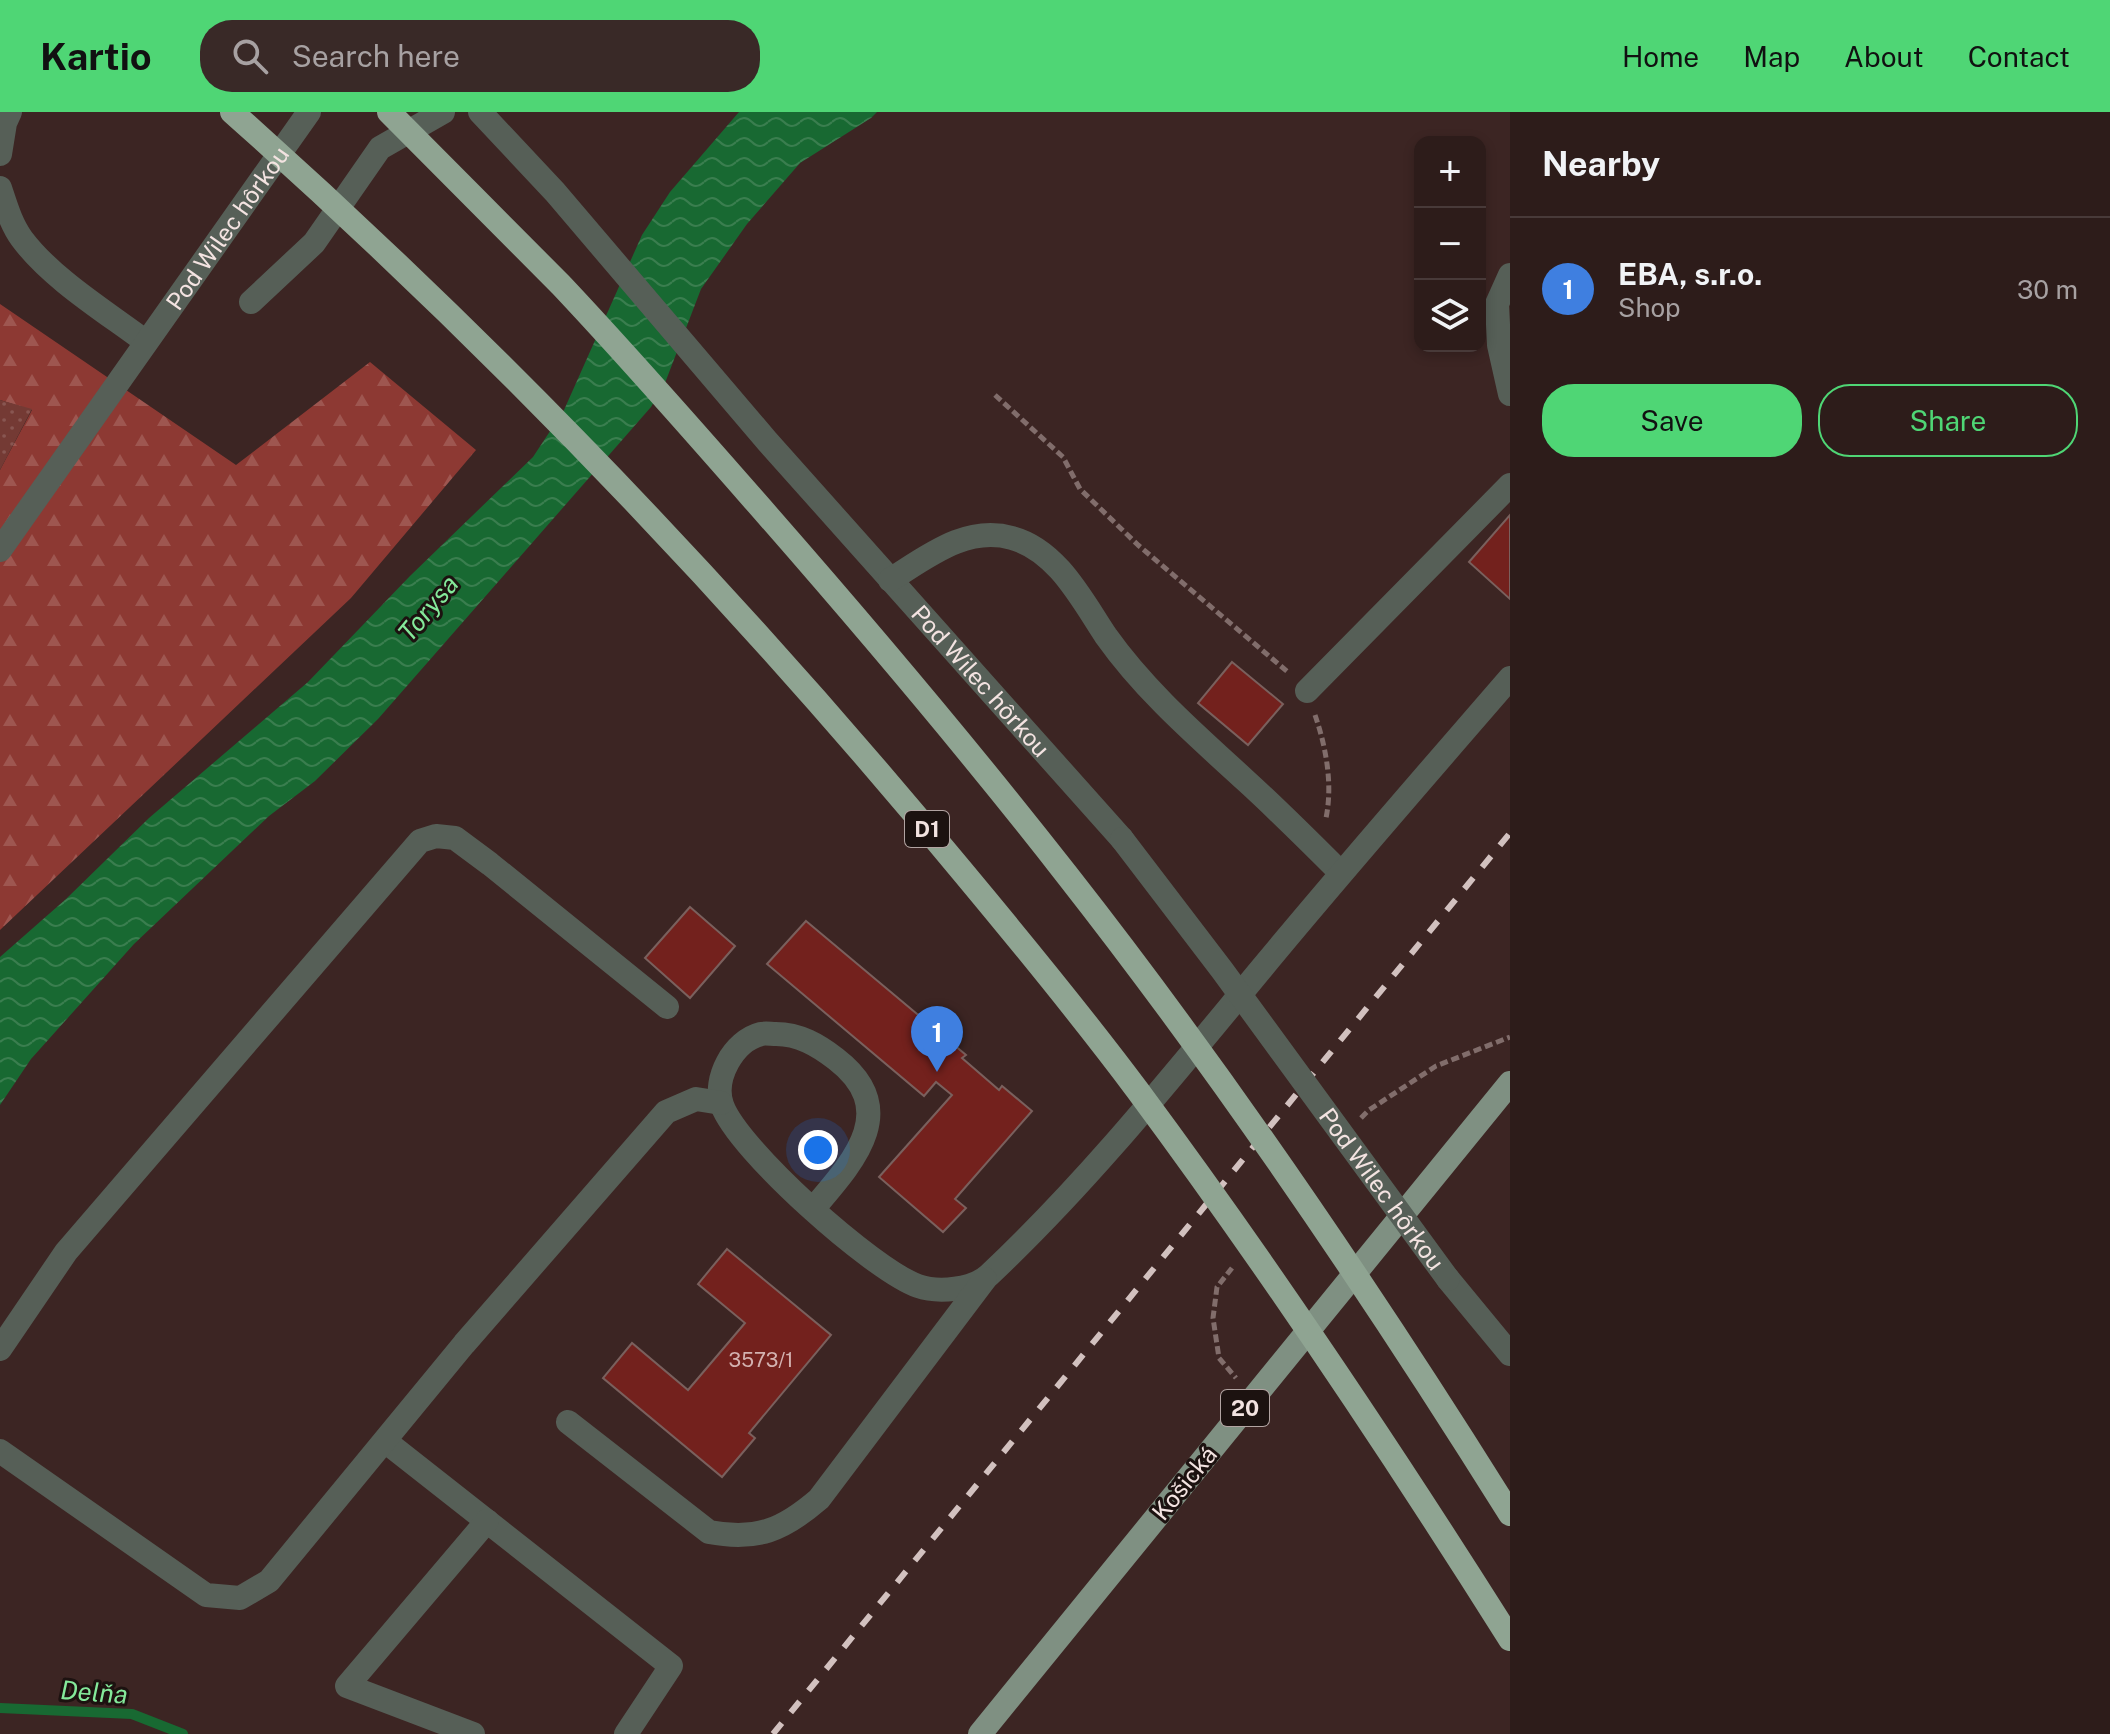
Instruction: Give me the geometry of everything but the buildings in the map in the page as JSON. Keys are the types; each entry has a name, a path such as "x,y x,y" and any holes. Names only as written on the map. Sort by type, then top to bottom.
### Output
{"highway":[{"name":"D1","path":"232,112 328,197 455,318 607,471 869,758 1018,938 1115,1062 1246,1240 1400,1463 1510,1639"},
{"path":"389,112 563,288 678,413 943,719 1069,877 1188,1035 1293,1184 1510,1514"}],"main road":[{"name":"Košická","path":"980,1734 1510,1083"}],"street":[{"path":"0,154 10,112"},
{"name":"Pod Wilec hôrkou","path":"0,550 309,112"},
{"path":"251,302 314,243 380,148 443,112"},
{"name":"Pod Wilec hôrkou","path":"480,112 555,192 767,441 1122,839 1448,1279 1510,1354"},
{"path":"0,188 8,214 21,238 41,260 146,342"},
{"path":"1510,275 1497,304 1499,345 1510,394"},
{"path":"1307,691 1510,485"},
{"path":"890,580 949,543 988,534 1014,538 1041,552 1062,572 1114,646 1161,701 1341,873"},
{"path":"568,1422 709,1532 734,1537 792,1522 819,1499 985,1279 1116,1144 1341,873 1510,678"},
{"path":"0,1349 66,1252 420,841 436,836 455,838 667,1007"},
{"path":"813,1209 845,1172 862,1143 870,1122 867,1095 847,1067 821,1048 792,1034 761,1034 737,1048 722,1072 721,1103 739,1134 793,1192 813,1209 892,1273 921,1287 952,1290 985,1279"},
{"path":"0,1451 206,1595 240,1598 269,1581 464,1344 666,1112 696,1099 721,1103"},
{"path":"385,1441 671,1666 626,1734"},
{"path":"473,1734 347,1686 487,1521"}],"path":[{"path":"995,395 1063,457 1080,489 1138,545 1271,656 1307,691 1325,746 1329,805 1319,851"}],"green space":[{"path":"0,304 236,465 370,362 476,450 351,598 0,930 0,470 32,410 0,400"}],"shaded area":[{"path":"0,400 32,409 0,470"}],"water":[{"name":"Torysa","path":"739,112 877,112 800,163 747,224 701,289 665,383 651,407 378,719 315,781 269,816 134,944 31,1059 0,1105 0,957 66,899 149,818 308,682 410,576 533,457 564,410 642,235 670,192"}],"waterway":[{"name":"Delňa","path":"0,1708 132,1714 183,1734"}],"railway":[{"path":"773,1734 1510,833"}],"place":[{"name":"EBA, s.r.o.","path":"937,1072"}]}
